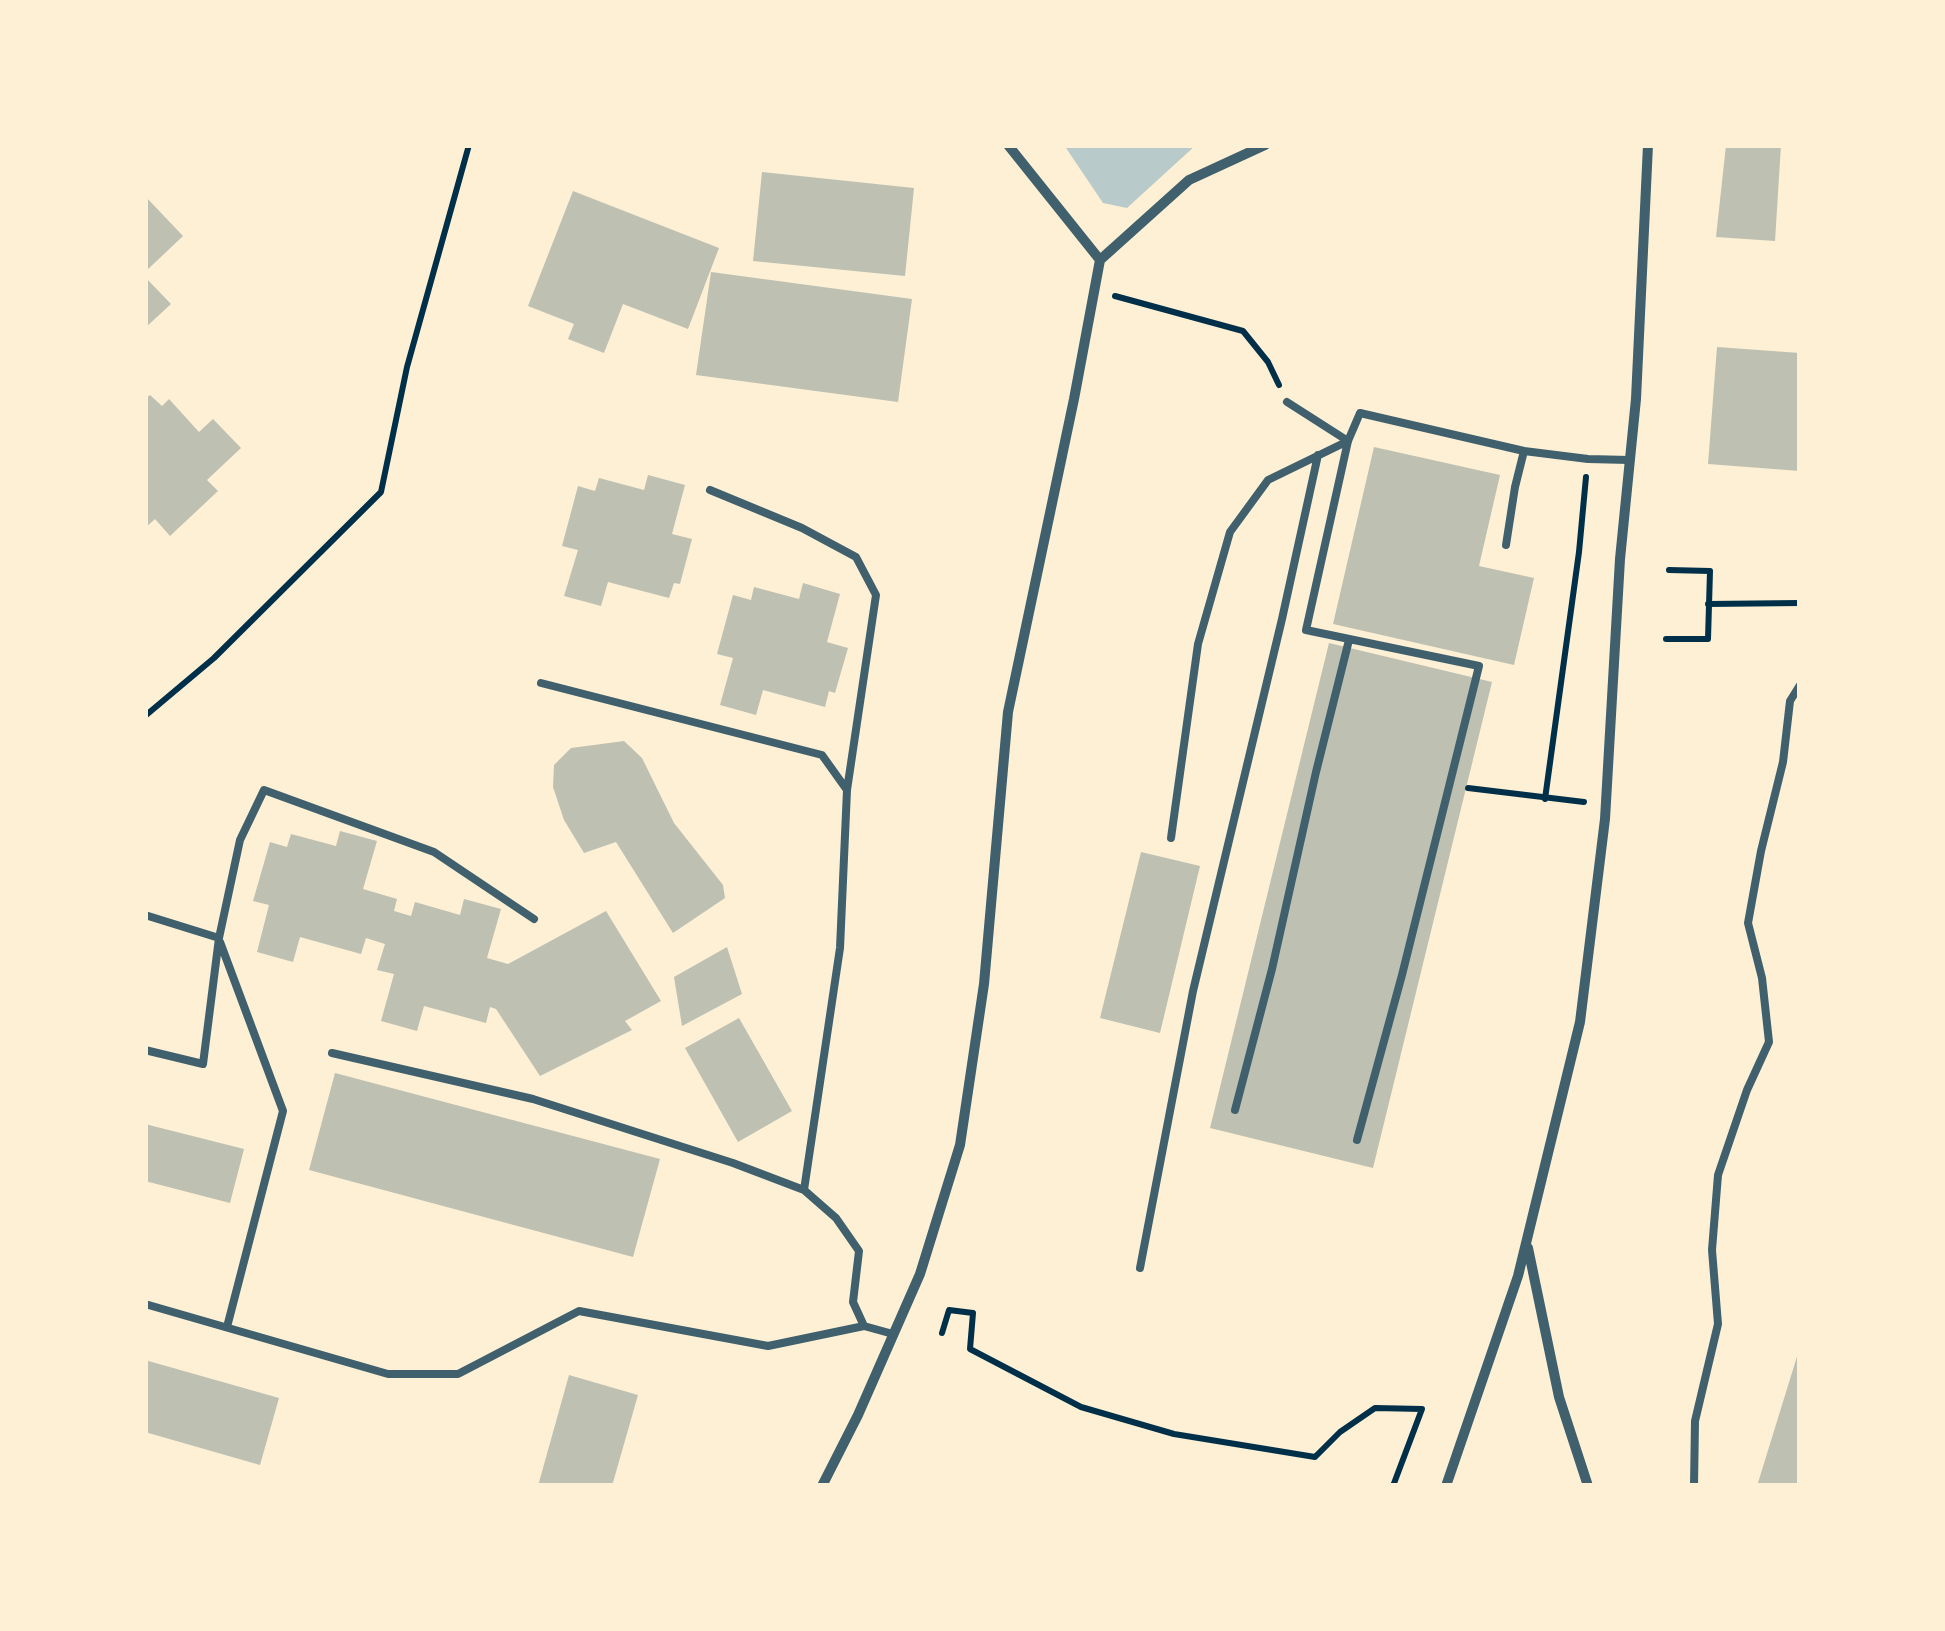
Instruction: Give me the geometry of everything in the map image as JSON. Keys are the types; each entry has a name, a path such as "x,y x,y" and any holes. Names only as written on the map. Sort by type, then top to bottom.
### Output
{"street":[{"path":"1008,145 1100,260"},
{"path":"822,1486 920,1274 960,1145 984,984 1008,712 1100,260 1189,180 1265,145"},
{"path":"1446,1486 1518,1276 1580,1022 1606,804 1620,560 1636,399 1648,145"},
{"path":"1526,1242 1558,1397 1588,1486"}],"lane":[{"path":"1287,402 1348,441"},
{"path":"1358,1140 1479,666 1306,630 1348,441 1360,413 1524,450 1629,460"},
{"path":"1170,838 1198,644 1230,532 1268,480 1348,441"},
{"path":"1506,545 1524,450"},
{"path":"1140,1268 1193,990 1318,456"},
{"path":"710,490 802,528 856,557 876,595 846,790 840,948 804,1190"},
{"path":"1235,1110 1349,640"},
{"path":"541,683 822,754 846,790"},
{"path":"1694,1486 1696,1421 1718,1324 1712,1250 1718,1175 1746,1090 1769,1042 1762,978 1748,924 1761,851 1784,762 1790,701 1800,685"},
{"path":"145,1050 203,1064 219,938 240,840 264,790 434,852 534,919"},
{"path":"145,915 219,938"},
{"path":"219,938 282,1111 227,1327"},
{"path":"332,1052 533,1099 734,1162 804,1190 836,1218 859,1251 853,1302 864,1326"},
{"path":"145,1304 388,1374 458,1374 578,1311 768,1346 864,1326 893,1334"}],"path":[{"path":"145,716 214,658 381,492 407,368 468,145"},
{"path":"1094,290 1243,332 1268,362 1287,402"},
{"path":"1545,798 1588,459"},
{"path":"1666,639 1708,639 1710,572 1669,570"},
{"path":"1708,604 1800,603"},
{"path":"1493,793 1606,804"},
{"path":"942,1334 949,1310 974,1312 970,1349 1081,1407 1174,1434 1314,1457 1340,1432 1375,1408 1422,1409 1393,1486"}],"shaded area":[{"path":"1064,145 1196,145 1127,208 1103,203"}],"building":[{"path":"1726,145 1781,145 1775,241 1716,237"},
{"path":"762,172 914,188 905,276 753,261"},
{"path":"573,191 719,248 688,329 623,304 604,353 568,339 574,324 528,306"},
{"path":"145,196 183,236 145,272"},
{"path":"711,272 912,299 898,402 696,375"},
{"path":"145,277 171,304 145,328"},
{"path":"1717,347 1800,353 1800,471 1708,464"},
{"path":"150,395 162,406 169,399 199,432 213,419 241,448 207,480 218,491 170,536 155,519 145,528 145,399"},
{"path":"1374,447 1500,475 1479,566 1534,578 1514,665 1333,624"},
{"path":"648,475 685,485 672,534 692,539 680,584 674,583 669,598 608,582 601,606 564,596 578,550 562,546 578,486 595,491 599,478 644,490"},
{"path":"803,583 840,594 827,642 848,648 835,693 829,691 825,707 763,690 756,715 720,705 733,658 717,654 733,595 751,600 754,587 799,599"},
{"path":"1329,643 1492,682 1373,1168 1210,1128"},
{"path":"624,741 642,758 674,823 723,885 725,898 673,933 616,842 584,853 564,820 553,787 554,765 571,748"},
{"path":"340,831 377,841 363,889 397,899 394,911 411,916 415,902 460,915 464,899 501,909 487,958 508,964 606,911 661,1001 625,1021 632,1030 540,1076 496,1009 490,1007 486,1023 424,1006 417,1031 381,1021 394,974 377,970 385,944 366,938 361,954 300,937 293,962 257,952 269,905 253,901 270,842 287,847 291,834 336,846"},
{"path":"1141,852 1200,866 1160,1033 1100,1018"},
{"path":"727,947 742,994 682,1026 674,977"},
{"path":"739,1018 792,1111 738,1142 685,1048"},
{"path":"335,1073 660,1159 633,1257 309,1170"},
{"path":"145,1124 244,1149 230,1203 145,1181"},
{"path":"1799,1350 1800,1486 1757,1486"},
{"path":"145,1360 279,1398 260,1465 145,1432"},
{"path":"569,1375 638,1395 612,1486 538,1486"}]}
